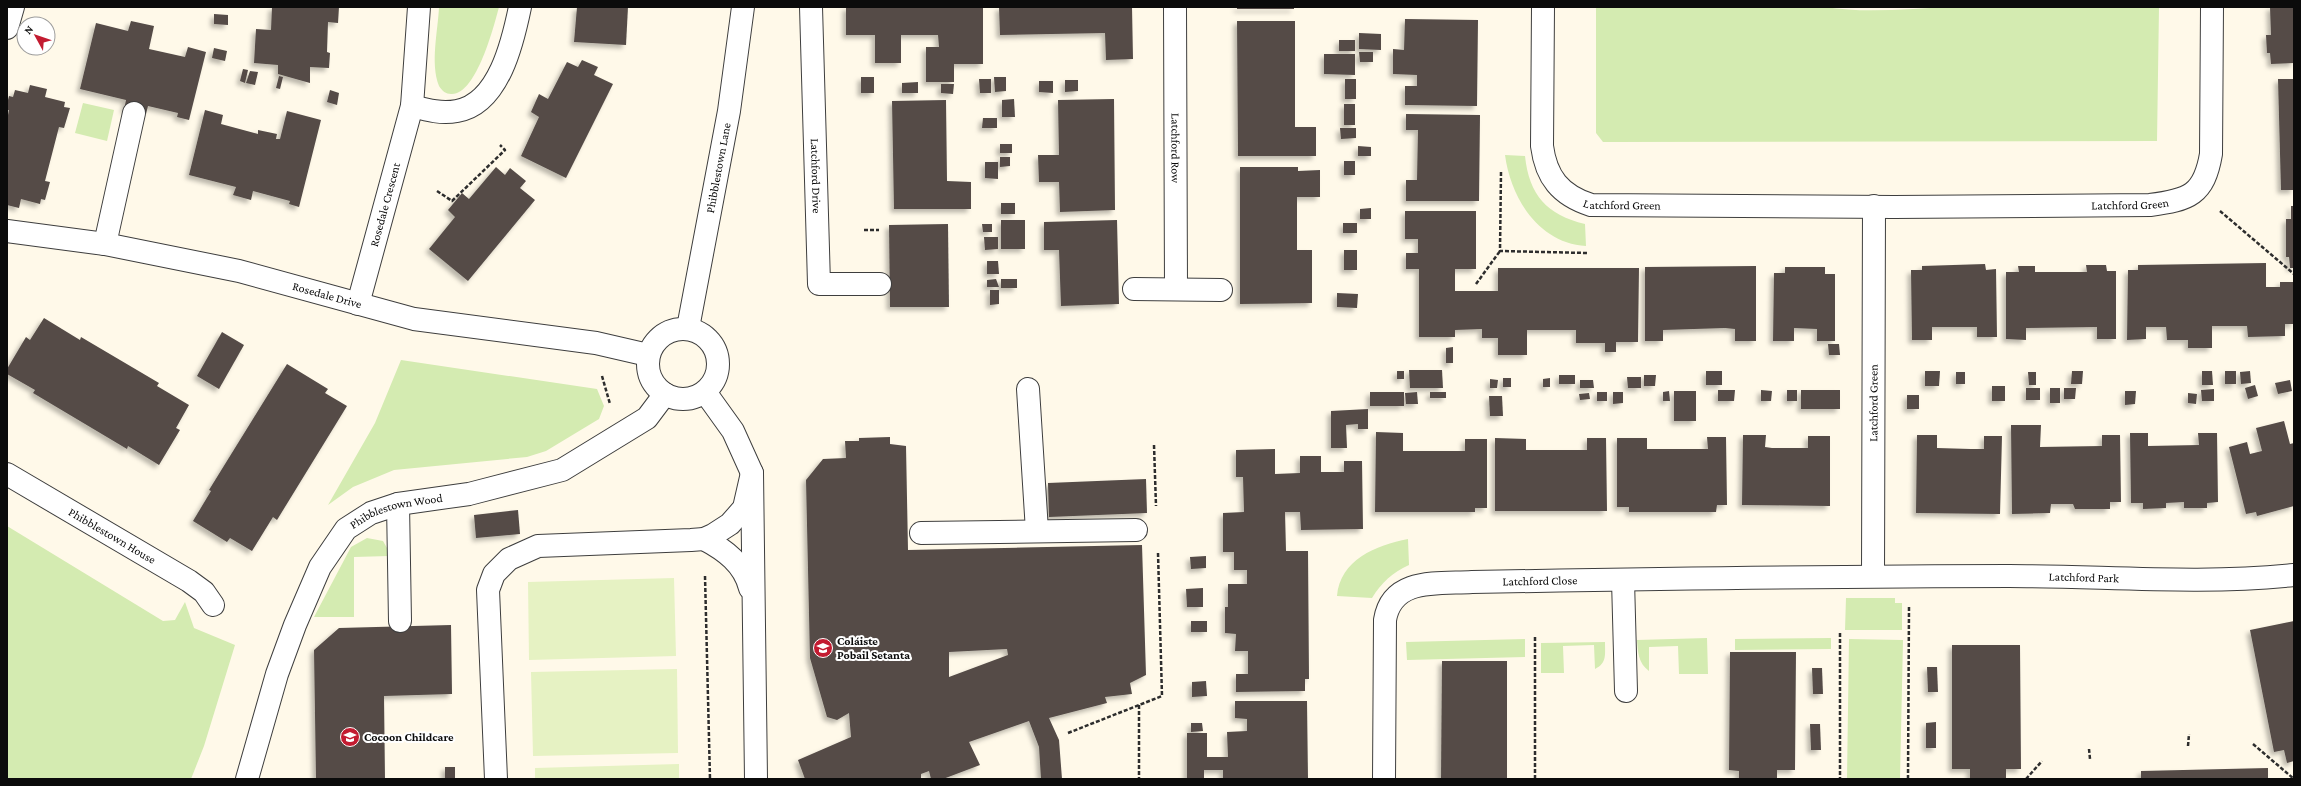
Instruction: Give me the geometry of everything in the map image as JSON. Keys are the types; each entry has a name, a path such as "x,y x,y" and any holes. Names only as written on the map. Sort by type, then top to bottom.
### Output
{"street":[{"path":"7,28 13,7"},
{"name":"Rosedale Crescent","path":"358,304 412,106 419,7"},
{"path":"412,106 439,113 459,111 478,101 499,77 514,36 520,7"},
{"name":"Phibblestown Lane","path":"688,328 729,111 743,7"},
{"name":"Latchford Drive","path":"811,7 819,284 880,284"},
{"name":"Latchford Row","path":"1175,7 1176,288"},
{"name":"Latchford Green","path":"1543,7 1542,146 1544,162 1556,183 1566,194 1591,205 1874,206 2150,205 2187,197 2200,188 2207,173 2210,154 2212,7"},
{"path":"105,244 134,114"},
{"name":"Latchford Green","path":"1873,576 1874,206"},
{"name":"Rosedale Drive","path":"7,231 105,244 239,271 414,319 600,344 648,355"},
{"path":"1134,289 1176,288 1221,290"},
{"path":"688,328 699,332 709,339 716,349 718,360 717,372 713,383 705,392 685,399 665,394 656,387 650,377 648,355 659,337 668,332 688,328"},
{"path":"1028,389 1037,531"},
{"path":"705,392 734,431 752,473 752,597 756,779"},
{"name":"Phibblestown Wood","path":"247,779 281,660 320,567 346,529 371,513 398,504 469,494 562,470 621,436 647,418 665,394"},
{"path":"496,779 488,590 494,574 509,559 538,546 704,539 730,524 744,508 752,473"},
{"name":"Phibblestown House","path":"7,474 189,581 204,592 213,605"},
{"path":"398,504 400,621"},
{"path":"921,533 1136,530"},
{"path":"704,539 718,546 739,564 748,578 752,597"},
{"name":"Latchford Park","path":"1873,576 2062,576 2180,580 2251,580 2294,575"},
{"name":"Latchford Close","path":"1384,779 1385,620 1389,603 1395,596 1412,586 1472,582 1873,576"},
{"path":"1623,580 1626,691"}],"path":[{"path":"437,191 452,201 505,150 500,145"},
{"path":"1476,284 1500,252 1502,172"},
{"path":"2230,220 2294,274"},
{"path":"864,230 879,230"},
{"path":"1500,252 1587,253"},
{"path":"600,344 598,364 621,436"},
{"path":"1154,445 1156,508"},
{"path":"704,539 710,779"},
{"path":"1068,733 1162,696 1158,547"},
{"path":"1908,779 1909,602"},
{"path":"1840,633 1840,779"},
{"path":"1535,635 1535,779"},
{"path":"1139,705 1139,779"},
{"path":"2188,746 2189,734"},
{"path":"2253,744 2294,779"},
{"path":"2089,749 2090,759"},
{"path":"2026,779 2042,760"}],"green space":[{"path":"439,7 499,7 493,29 476,72 468,84 460,92 451,94 446,93 441,89 436,77 435,47"},
{"path":"1596,7 1825,7 1857,10 1890,10 1955,7 2159,7 2157,141 1603,142 1596,133"},
{"path":"83,103 114,110 107,141 75,133"},
{"path":"1505,155 1525,156 1531,182 1542,201 1550,209 1560,215 1585,224 1586,246 1569,243 1554,237 1530,216 1514,187 1508,171"},
{"path":"401,360 597,389 604,406 599,419 546,451 527,457 394,470 353,487 328,505 375,423"},
{"path":"7,526 163,621 175,620 185,602 194,628 235,645 204,746 191,779 7,779"},
{"path":"367,538 383,541 389,556 354,557 354,617 314,617 351,547"},
{"path":"1408,539 1409,565 1397,571 1388,578 1372,598 1337,596 1340,583 1352,564 1372,550 1384,545"},
{"path":"674,578 676,656 529,660 528,582"},
{"path":"1846,598 1895,598 1895,603 1902,603 1902,630 1845,630"},
{"path":"1707,638 1708,674 1679,674 1678,646 1649,647 1649,671 1645,668 1639,657 1637,640"},
{"path":"1831,638 1831,649 1735,650 1735,639"},
{"path":"1525,639 1525,657 1407,660 1406,642"},
{"path":"1849,639 1903,640 1900,779 1847,779"},
{"path":"1605,642 1605,655 1602,664 1595,669 1594,645 1563,646 1564,673 1541,673 1541,643"},
{"path":"677,669 678,753 533,756 531,672"},
{"path":"679,764 679,779 535,779 535,768"}],"building":[{"path":"272,7 339,7 338,23 328,22 327,52 330,53 329,68 310,67 310,83 278,74 278,65 254,63 256,29 271,30"},
{"path":"577,7 628,7 626,45 574,42"},
{"path":"846,7 983,7 983,64 954,64 954,82 926,82 926,47 939,47 938,35 901,35 901,63 875,63 875,35 846,35"},
{"path":"999,7 1132,7 1133,59 1106,60 1105,33 1000,35"},
{"path":"1237,7 1294,7 1294,9 1237,9"},
{"path":"2270,7 2294,7 2294,63 2271,64 2270,53 2267,53 2266,35 2271,35"},
{"path":"214,14 228,15 228,25 214,24"},
{"path":"1405,19 1478,20 1477,106 1405,105 1405,86 1417,86 1417,75 1393,74 1393,49 1404,50"},
{"path":"131,21 154,26 149,49 185,57 188,47 206,52 189,120 177,117 178,113 148,106 146,114 124,110 126,100 80,89 96,23 128,31"},
{"path":"1237,21 1295,21 1295,127 1316,127 1316,156 1238,156"},
{"path":"1359,33 1381,34 1381,50 1359,49"},
{"path":"1339,40 1355,40 1355,51 1339,51"},
{"path":"214,48 227,51 225,61 212,58"},
{"path":"1359,52 1373,52 1373,62 1360,62"},
{"path":"1324,54 1355,54 1355,75 1324,74"},
{"path":"582,60 598,67 594,75 613,84 566,178 521,156 539,117 531,112 539,94 548,99 567,62 578,67"},
{"path":"243,69 248,70 245,83 240,81"},
{"path":"250,71 258,72 255,85 246,83"},
{"path":"279,76 283,77 280,89 276,88"},
{"path":"861,77 874,77 874,93 861,93"},
{"path":"994,77 1006,77 1006,91 995,92"},
{"path":"979,79 991,79 991,93 980,93"},
{"path":"1345,79 1356,79 1356,99 1345,99"},
{"path":"2278,79 2294,79 2294,190 2281,190"},
{"path":"1065,80 1078,80 1078,91 1065,92"},
{"path":"1039,81 1053,81 1053,93 1039,92"},
{"path":"918,82 918,93 902,93 902,83"},
{"path":"941,84 954,84 953,94 941,93"},
{"path":"30,85 47,89 45,97 65,102 64,107 70,108 64,128 59,127 45,181 50,182 45,200 41,199 40,204 21,199 19,208 7,205 7,120 9,110 7,110 7,104 9,96 13,97 15,90 28,93"},
{"path":"330,90 339,93 337,105 327,102"},
{"path":"1014,99 1015,117 1002,117 1002,100"},
{"path":"1114,99 1115,210 1060,212 1059,182 1039,182 1038,155 1059,155 1058,100"},
{"path":"946,100 947,181 971,182 971,209 894,209 892,101"},
{"path":"1344,104 1355,104 1355,125 1344,125"},
{"path":"205,110 223,115 221,124 258,134 258,130 277,134 276,139 280,139 287,111 321,120 299,207 289,204 290,201 253,191 251,200 233,195 236,187 189,175"},
{"path":"1406,114 1480,115 1479,201 1406,201 1406,180 1417,180 1418,130 1406,130"},
{"path":"983,118 997,118 997,128 982,128"},
{"path":"1340,128 1356,128 1356,138 1341,139"},
{"path":"1000,144 1012,144 1012,153 1000,153"},
{"path":"1358,146 1371,147 1371,156 1358,156"},
{"path":"1000,157 1010,157 1010,166 1000,167"},
{"path":"1344,161 1355,161 1355,175 1344,175"},
{"path":"985,162 998,162 998,179 985,178"},
{"path":"496,167 505,175 510,168 526,181 520,188 535,200 468,281 429,249 455,217 448,210 462,193 469,199"},
{"path":"1240,167 1298,167 1298,171 1320,170 1320,197 1297,197 1297,250 1312,250 1312,303 1240,304"},
{"path":"1001,203 1015,203 1015,214 1001,214"},
{"path":"2291,206 2294,206 2294,268 2290,268 2289,257 2286,257 2286,219 2291,219"},
{"path":"1371,208 1371,219 1360,219 1360,209"},
{"path":"1405,211 1476,211 1476,269 1455,269 1455,291 1498,291 1498,268 1639,268 1638,342 1616,342 1616,352 1605,352 1605,343 1576,343 1576,330 1527,330 1527,355 1498,355 1498,338 1482,338 1482,329 1455,330 1455,337 1419,337 1419,269 1406,269 1406,253 1418,253 1418,239 1405,239"},
{"path":"1001,220 1025,220 1025,249 1001,249"},
{"path":"1117,220 1119,304 1061,306 1059,250 1044,250 1044,222"},
{"path":"1343,223 1357,223 1357,233 1343,233"},
{"path":"948,224 949,307 890,307 889,225"},
{"path":"982,224 992,224 992,232 983,232"},
{"path":"984,237 998,237 998,249 985,250"},
{"path":"1344,250 1357,250 1357,270 1344,270"},
{"path":"987,261 998,261 999,274 987,274"},
{"path":"2266,263 2266,287 2280,287 2280,282 2293,282 2294,324 2285,324 2285,336 2248,337 2247,326 2212,326 2212,348 2188,348 2188,340 2167,340 2166,327 2146,327 2146,339 2127,340 2128,270 2138,270 2138,265"},
{"path":"1985,264 1986,270 1996,269 1997,337 1977,337 1977,327 1932,327 1932,340 1912,340 1911,270 1922,270 1922,266"},
{"path":"2086,265 2106,265 2107,271 2116,271 2116,339 2097,339 2097,327 2026,328 2026,340 2006,339 2006,272 2019,272 2018,266 2035,266 2035,272 2087,272"},
{"path":"1756,266 1756,341 1735,341 1735,329 1725,328 1663,330 1663,341 1645,341 1645,267"},
{"path":"1785,267 1825,267 1825,274 1835,274 1835,341 1817,341 1817,329 1794,328 1794,341 1773,341 1774,273 1785,273"},
{"path":"996,279 999,287 987,287 987,280"},
{"path":"1001,279 1017,279 1017,288 1001,288"},
{"path":"990,290 999,290 999,304 990,305"},
{"path":"1337,293 1358,294 1357,308 1337,307"},
{"path":"44,318 80,340 81,337 159,383 157,386 189,405 176,428 180,430 159,465 128,446 127,449 33,393 35,390 7,374 7,369 26,337 30,340"},
{"path":"222,332 244,345 219,389 197,376"},
{"path":"1828,344 1839,344 1840,355 1829,355"},
{"path":"1453,347 1453,363 1446,363 1446,348"},
{"path":"287,364 328,389 325,393 347,406 277,520 273,517 252,551 230,538 227,542 193,521 211,491 209,490"},
{"path":"1409,370 1442,370 1443,388 1410,388"},
{"path":"1397,371 1404,371 1404,379 1397,379"},
{"path":"1706,371 1722,371 1722,385 1706,385"},
{"path":"1925,371 1940,371 1939,386 1925,386"},
{"path":"2072,371 2083,371 2082,384 2071,384"},
{"path":"2202,371 2212,371 2213,385 2202,385"},
{"path":"2225,371 2236,371 2236,384 2225,384"},
{"path":"2250,371 2251,383 2241,384 2240,372"},
{"path":"1956,372 1965,372 1965,384 1956,384"},
{"path":"2028,372 2036,372 2036,385 2029,385"},
{"path":"1559,375 1575,375 1575,384 1559,384"},
{"path":"1644,375 1656,375 1655,386 1644,386"},
{"path":"1627,377 1641,377 1641,388 1628,388"},
{"path":"1503,378 1511,378 1511,387 1503,387"},
{"path":"1550,378 1550,387 1543,387 1543,379"},
{"path":"1490,379 1498,380 1497,388 1490,388"},
{"path":"1580,380 1593,380 1594,388 1580,388"},
{"path":"2290,380 2292,391 2278,394 2275,383"},
{"path":"2255,385 2258,396 2248,399 2245,388"},
{"path":"1992,386 2005,386 2005,401 1992,401"},
{"path":"2026,388 2040,388 2040,400 2026,400"},
{"path":"2050,388 2060,388 2060,403 2050,403"},
{"path":"2064,388 2076,388 2075,399 2064,399"},
{"path":"2214,389 2214,401 2202,401 2201,390"},
{"path":"1718,390 1735,390 1734,401 1718,401"},
{"path":"1761,390 1772,391 1771,401 1761,401"},
{"path":"1787,390 1797,390 1797,401 1787,401"},
{"path":"1801,390 1840,390 1840,409 1801,409"},
{"path":"1669,391 1670,401 1663,401 1663,392"},
{"path":"1674,391 1696,391 1696,421 1674,421"},
{"path":"2125,391 2136,391 2135,404 2125,405"},
{"path":"1370,392 1404,392 1404,406 1370,406"},
{"path":"1417,392 1418,404 1406,404 1405,393"},
{"path":"1430,392 1446,392 1446,398 1430,398"},
{"path":"1597,392 1607,392 1607,401 1597,401"},
{"path":"1613,392 1623,392 1623,403 1613,404"},
{"path":"1589,393 1590,399 1580,400 1579,394"},
{"path":"2188,393 2197,394 2196,404 2188,403"},
{"path":"1907,395 1919,395 1919,409 1907,409"},
{"path":"1489,396 1502,396 1503,416 1490,416"},
{"path":"1368,409 1368,429 1358,429 1358,424 1346,425 1347,448 1331,448 1331,411"},
{"path":"2284,421 2290,444 2294,443 2294,506 2257,516 2256,512 2246,514 2229,447 2247,442 2250,454 2262,451 2256,428"},
{"path":"2011,425 2041,425 2040,447 2102,446 2102,435 2120,435 2121,502 2110,502 2110,509 2075,509 2073,504 2051,504 2050,513 2012,514"},
{"path":"1376,432 1403,433 1403,451 1465,451 1465,439 1487,439 1487,508 1475,508 1475,512 1375,512"},
{"path":"2130,433 2148,433 2148,446 2199,445 2198,433 2217,433 2218,502 2207,503 2207,508 2184,508 2184,502 2166,503 2166,508 2143,509 2143,503 2131,503"},
{"path":"1743,435 1766,435 1765,447 1772,448 1808,448 1808,436 1830,436 1830,506 1742,505"},
{"path":"1917,435 1937,435 1937,448 1971,449 1984,449 1984,436 2002,436 2000,514 1916,513"},
{"path":"890,437 890,444 906,446 908,550 1142,545 1146,675 1130,683 1132,694 1105,697 1107,703 1049,718 1059,740 1062,779 1041,779 1039,747 1029,721 969,742 980,765 943,779 931,779 929,771 921,774 921,779 805,779 798,760 851,737 849,713 837,720 827,717 810,658 806,480 823,459 846,458 845,441 859,441 859,438","holes":["1007,649 1008,655 949,677 949,652"]},
{"path":"1707,437 1726,437 1727,505 1717,505 1716,512 1629,512 1629,507 1617,507 1617,438 1647,438 1647,449 1708,449"},
{"path":"1495,438 1526,439 1526,450 1587,450 1587,438 1606,438 1607,511 1495,511"},
{"path":"1275,449 1275,474 1300,473 1300,456 1321,456 1321,472 1344,472 1344,461 1362,461 1363,529 1301,530 1300,512 1285,512 1286,551 1308,551 1309,679 1305,679 1305,691 1236,692 1236,674 1248,674 1248,651 1235,651 1236,634 1225,633 1225,607 1228,607 1228,584 1247,584 1247,570 1234,570 1234,552 1223,552 1223,513 1244,512 1243,477 1236,477 1236,450"},
{"path":"1146,479 1147,513 1049,517 1048,483"},
{"path":"518,510 520,534 476,538 474,515"},
{"path":"1206,556 1206,568 1191,569 1190,557"},
{"path":"1203,588 1203,607 1187,607 1186,589"},
{"path":"1191,621 1207,621 1207,632 1191,632"},
{"path":"2294,621 2294,761 2287,763 2284,750 2274,752 2250,630"},
{"name":"Cocoon Childcare","path":"451,625 452,694 384,696 385,779 316,779 314,650 339,628"},
{"path":"1952,645 2020,645 2021,769 2006,769 2006,779 1970,779 1970,769 1952,769"},
{"path":"1730,652 1796,652 1795,770 1777,770 1777,779 1739,779 1739,771 1729,770"},
{"path":"1442,661 1507,661 1507,779 1441,779"},
{"path":"1927,667 1937,667 1938,692 1928,692"},
{"path":"1812,668 1822,668 1823,694 1813,694"},
{"path":"1206,681 1207,696 1192,697 1192,682"},
{"path":"1235,701 1307,701 1308,779 1223,779 1223,770 1204,770 1204,779 1187,779 1187,733 1207,733 1207,757 1228,757 1227,732 1247,731 1247,719 1235,718"},
{"path":"1936,722 1936,748 1926,748 1926,723"},
{"path":"1191,723 1202,723 1203,731 1191,732"},
{"path":"1810,724 1820,724 1821,750 1811,750"},
{"path":"445,767 455,767 455,779 445,779"},
{"path":"2268,768 2268,779 2141,779 2141,771"}],"place":[{"name":"Coláiste Pobail Setanta","path":"823,648"},
{"name":"Cocoon Childcare","path":"350,737"}]}
